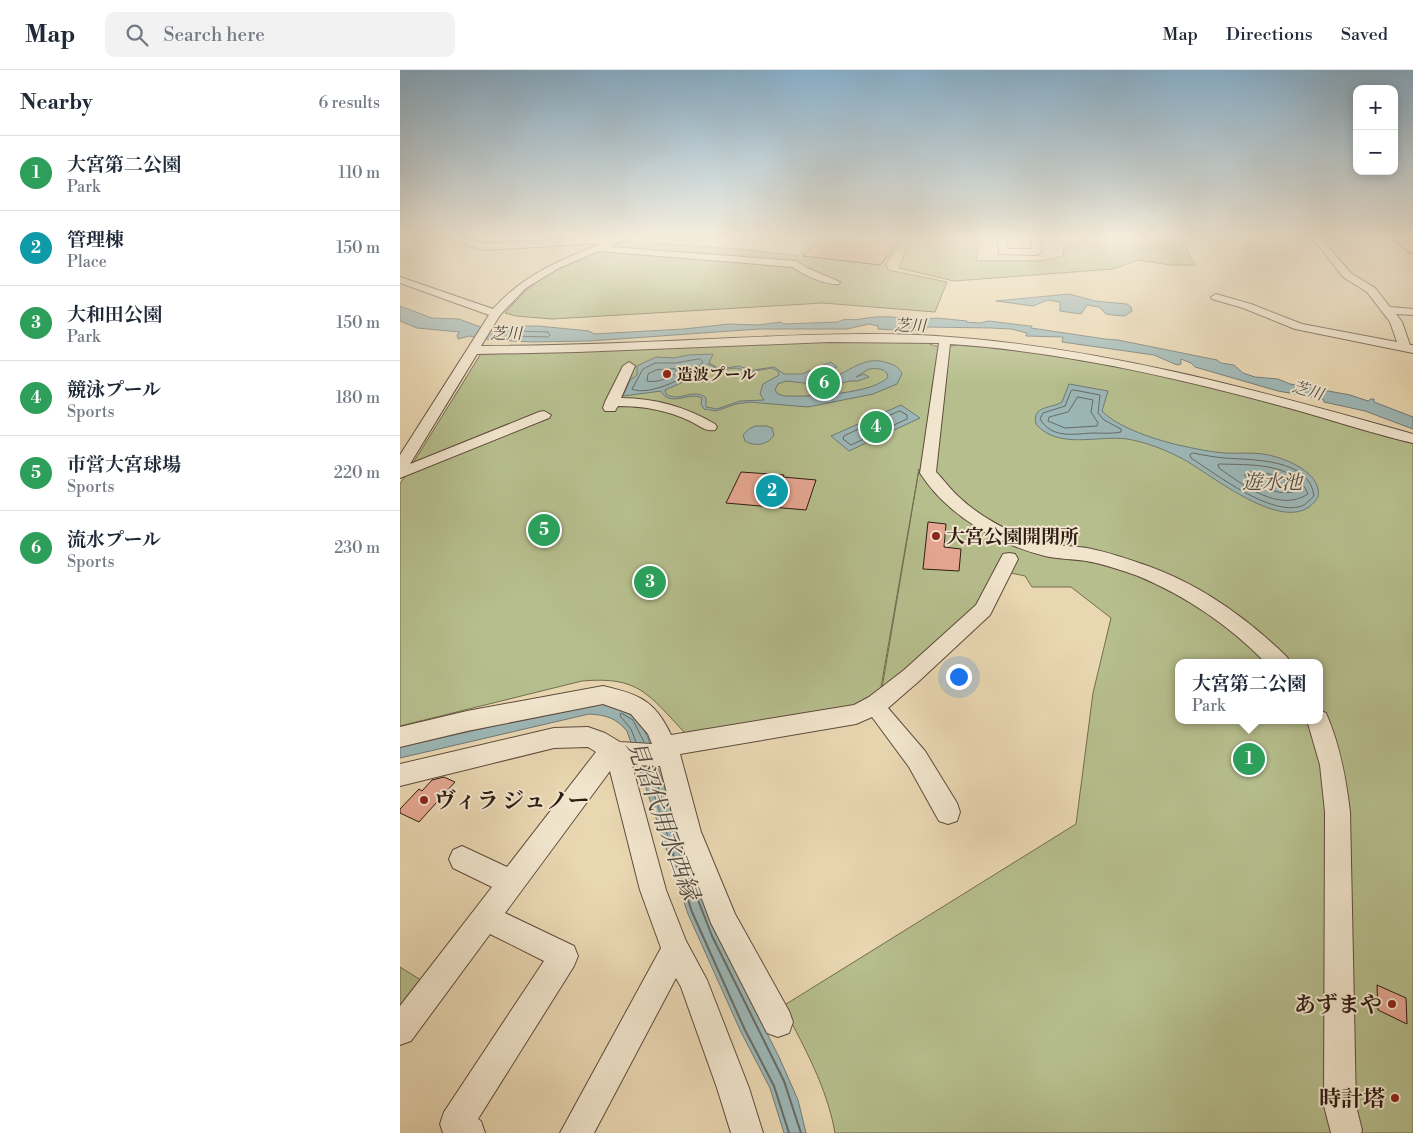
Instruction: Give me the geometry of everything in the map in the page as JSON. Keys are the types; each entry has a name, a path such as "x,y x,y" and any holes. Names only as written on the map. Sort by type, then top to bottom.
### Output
{"street":[{"path":"414,286 494,317"},
{"path":"400,467 494,317 508,298 522,286"},
{"path":"1364,286 1371,290 1396,322 1409,348"},
{"path":"1216,297 1247,306 1299,327 1409,348"},
{"path":"1387,310 1413,312"},
{"path":"474,348 526,350 833,337 945,340 1063,353 1143,367 1257,395 1413,439"},
{"path":"945,340 928,473 940,484 948,496 968,513 1010,536 1043,548 1092,556 1137,569 1167,582 1218,610 1264,646 1276,659"},
{"path":"629,366 611,405 628,402 660,405 688,414 710,427"},
{"path":"400,473 544,415"},
{"path":"400,776 554,738 588,737 597,740 614,752 667,751 856,714 877,704 911,676 983,610 1009,559"},
{"path":"400,737 467,720 603,695 620,699 639,707 656,727 667,751 689,832 725,923 778,1022"},
{"path":"883,716 917,758 948,812"},
{"path":"1320,724 1328,745 1334,776 1338,845 1340,1106 1346,1130"},
{"path":"400,1030 614,752"},
{"path":"614,752 653,890 676,950 692,980 733,1088 747,1133"},
{"path":"462,860 512,883"},
{"path":"469,1133 456,1124 564,956 485,918"},
{"path":"576,1133 676,950"}],"green space":[{"path":"532,286 946,286 935,312 823,303 552,319 516,316 505,313"},
{"path":"834,339 926,342 934,346 944,347 963,343 1069,355 1139,368 1413,440 1413,1133 835,1133 821,1083 783,1006 1076,824 1093,693 1111,618 1071,587 1032,587 1025,576 1011,573 977,609 881,694 919,469 880,693 858,707 685,733 641,690 630,685 601,680 582,681 400,726 400,484 482,352"},
{"path":"400,967 424,982 400,1013"}],"water":[{"path":"1069,294 1095,301 1127,304 1131,307 1132,311 1125,316 1112,315 1106,314 1099,307 1087,305 1081,314 1060,311 1060,302 1048,300 1033,306 996,301"},
{"name":"芝川","path":"400,306 432,318 459,319 497,333 511,326 538,326 589,331 594,334 684,329 729,324 758,325 781,322 783,324 838,322 872,317 895,317 907,319 908,321 937,318 966,322 980,323 989,321 1032,326 1031,328 1118,340 1217,360 1221,363 1234,365 1243,373 1255,377 1278,379 1290,384 1350,395 1368,401 1374,399 1374,402 1413,417 1413,429 1365,411 1324,402 1323,399 1278,391 1195,367 1181,359 1181,364 1177,365 1154,355 1062,342 1063,337 1026,336 1027,333 1011,329 927,327 926,330 902,330 878,329 878,326 869,324 847,329 759,329 590,341 533,342 493,340 469,336 458,339 457,335 460,332 417,328 400,321"},
{"path":"713,354 709,363 720,369 738,366 753,370 774,367 784,374 802,374 831,362 837,367 814,376 823,379 831,378 858,365 879,361 895,366 902,374 897,384 873,394 808,407 749,402 716,411 704,409 701,404 702,398 697,396 674,399 665,396 661,391 623,396 630,380 637,375 637,366 656,357 674,358 688,355","holes":["708,364 719,370 736,368 751,372 771,368 778,371 779,375 763,384 760,394 764,400 740,401 717,409 706,407 706,398 701,395 691,394 676,397 666,394 665,390 692,378","869,369 883,370 888,377 880,383 869,387 840,393 785,396 778,394 775,390 778,384 786,381 830,386 858,381 869,377 864,374 856,377"]},
{"name":"遊水池","path":"1069,384 1108,391 1102,411 1118,423 1151,437 1173,444 1204,450 1224,453 1263,454 1291,462 1308,473 1314,480 1318,488 1318,497 1306,509 1289,512 1270,509 1230,489 1181,458 1154,446 1127,439 1078,440 1055,437 1045,432 1036,424 1037,414 1043,408 1062,402"},
{"path":"901,405 920,418 849,451 831,436"},
{"path":"755,426 772,428 774,435 768,441 761,444 745,441 743,435"},
{"name":"見沼代用水西縁","path":"598,703 617,706 629,711 639,721 648,738 709,919 779,1057 798,1100 806,1133 784,1133 770,1088 741,1032 688,914 627,731 619,723 601,715 589,714 400,758 400,747"}],"building":[{"path":"741,472 784,475 783,477 816,480 806,510 726,503"},
{"name":"大宮公園開閉所","path":"928,522 946,524 944,547 961,549 959,571 923,569"},
{"name":"ヴィラ ジュノー","path":"444,777 455,782 419,822 400,813 400,809 419,789 422,791 432,780"},
{"name":"あずまや","path":"1377,985 1406,998 1407,1024 1378,1010"}],"place":[{"name":"造波プール","path":"667,374"},
{"name":"流水プール","path":"824,383"},
{"name":"競泳プール","path":"876,427"},
{"name":"管理棟","path":"772,491"},
{"name":"市営大宮球場","path":"544,530"},
{"name":"大宮公園開閉所","path":"936,536"},
{"name":"大和田公園","path":"650,582"},
{"name":"大宮第二公園","path":"1249,759"},
{"name":"ヴィラ ジュノー","path":"424,800"},
{"name":"あずまや","path":"1392,1004"},
{"name":"時計塔","path":"1395,1098"}]}
